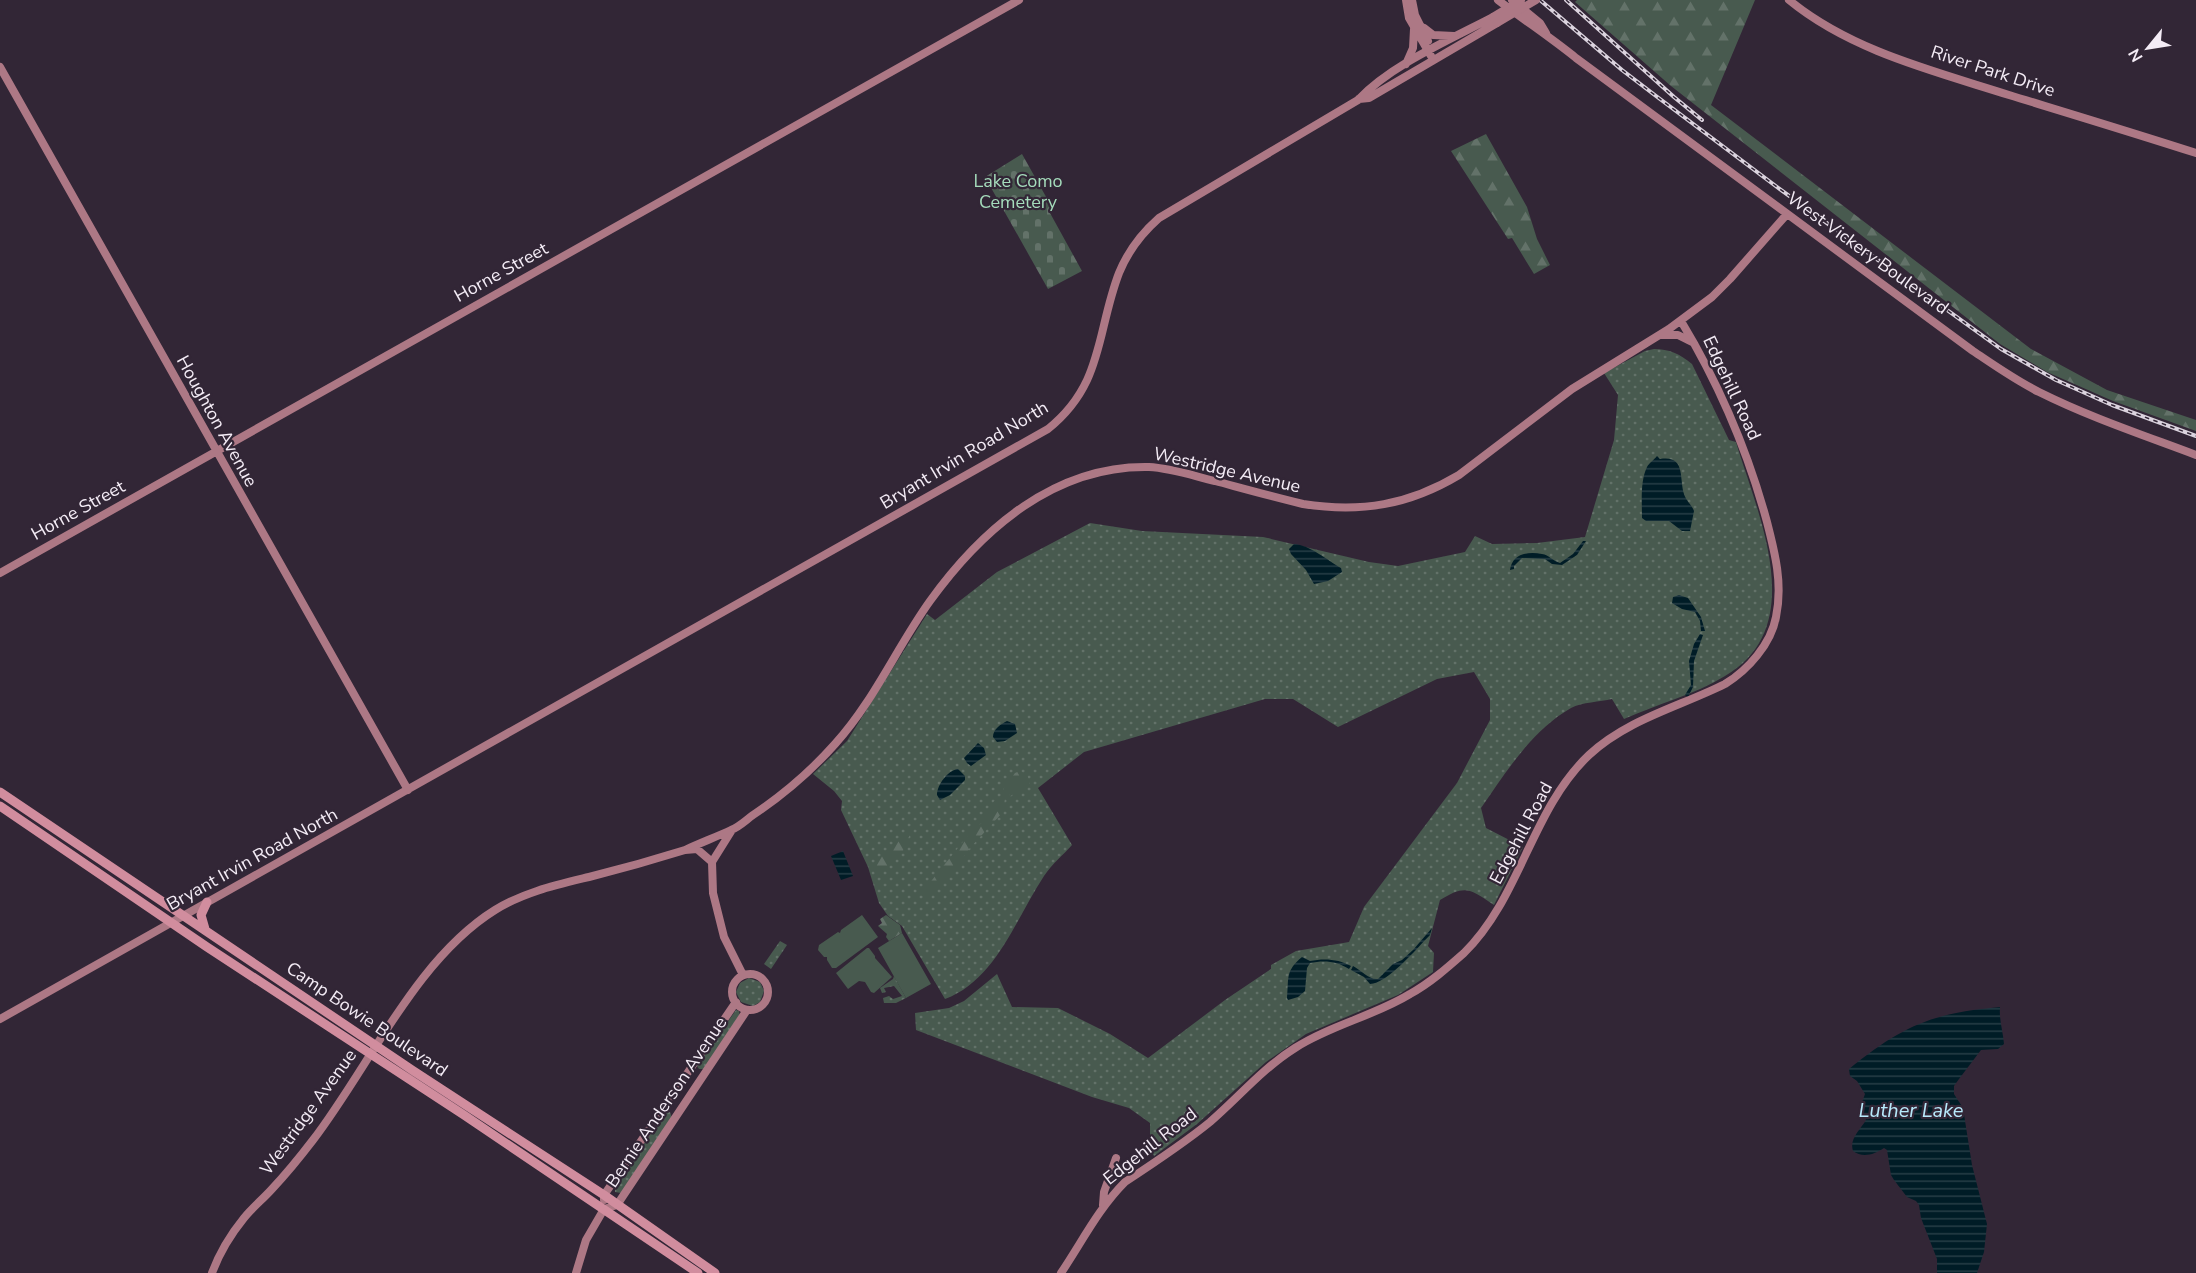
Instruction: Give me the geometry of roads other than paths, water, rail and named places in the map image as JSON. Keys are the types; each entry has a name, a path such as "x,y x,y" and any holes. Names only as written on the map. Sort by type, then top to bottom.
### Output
{"main road":[{"name":"Camp Bowie Boulevard","path":"0,792 376,1046 604,1195 715,1273"},
{"name":"Camp Bowie Boulevard","path":"0,806 699,1273"},
{"path":"205,930 201,915 207,902"},
{"path":"689,1267 696,1263 715,1273"}],"street":[{"name":"Horne Street","path":"0,573 1019,0"},
{"path":"1406,0 1406,10 1433,54"},
{"path":"1406,64 1413,48 1416,25 1412,0"},
{"name":"West Vickery Boulevard","path":"1498,0 1535,29 1546,33 1972,351 2019,381 2090,416 2196,455"},
{"name":"West Vickery Boulevard","path":"1512,0 1540,23 1546,33"},
{"path":"1495,20 1521,0"},
{"path":"1495,20 1536,0"},
{"name":"River Park Drive","path":"1790,0 1810,17 1879,52 2196,153"},
{"name":"Bryant Irvin Road North","path":"1359,99 1368,98 1457,36 1495,20"},
{"name":"Bryant Irvin Road North","path":"0,1018 1048,429 1072,407 1088,381 1119,274 1144,231 1173,208 1359,99 1365,91 1406,64 1433,54 1495,20"},
{"path":"1416,25 1433,35 1457,36"},
{"name":"Houghton Avenue","path":"0,67 408,790"},
{"name":"Westridge Avenue","path":"212,1273 218,1258 244,1218 315,1138 376,1046 440,957 465,932 498,908 525,895 556,884 685,850 732,830 790,788 835,744 860,713 924,610 946,580 982,541 1029,502 1054,487 1089,474 1119,468 1150,467 1303,504 1348,509 1392,503 1418,495 1460,475 1572,389 1681,321 1730,279 1788,214"},
{"name":"Edgehill Road","path":"1061,1273 1103,1205 1125,1182 1194,1134 1271,1065 1326,1030 1409,995 1449,966 1466,950 1503,903 1544,816 1558,792 1590,755 1642,719 1704,695 1725,684 1743,670 1759,652 1769,636 1777,614 1779,582 1772,542 1752,472 1726,406 1681,321"},
{"path":"1661,335 1678,335 1695,344"},
{"path":"732,830 712,862 713,893 719,922 742,975"},
{"path":"685,850 697,849 712,862"},
{"path":"742,975 759,976 765,982 768,993 762,1007 747,1010 736,1002 732,988 742,975"},
{"name":"Bernie Anderson Avenue","path":"736,1002 604,1195 604,1209 617,1205 747,1010"},
{"path":"1103,1205 1104,1192 1116,1158"},
{"path":"576,1273 586,1240 604,1209"}],"water":[{"path":"1657,456 1678,464 1684,494 1694,511 1690,531 1682,531 1669,521 1646,521 1642,518 1643,479 1647,467"},
{"path":"1583,541 1586,541 1577,555 1562,565 1552,564 1545,559 1522,558 1514,569 1510,570 1517,557 1526,554 1537,553 1560,563 1573,554"},
{"path":"1294,544 1318,553 1341,568 1342,572 1328,581 1314,584 1306,570 1291,554 1289,549"},
{"path":"1679,595 1688,598 1701,617 1705,631 1701,631 1700,621 1695,612 1682,609 1672,603 1673,597"},
{"path":"1700,634 1703,635 1694,661 1693,687 1688,697 1685,695 1691,685 1689,661"},
{"path":"1007,721 1015,724 1017,733 1005,741 997,742 993,737 994,732"},
{"path":"978,743 984,748 986,755 971,766 964,758"},
{"path":"958,769 965,776 965,780 950,795 940,800 937,791 941,783 947,775"},
{"path":"843,851 853,876 841,880 831,856"},
{"path":"1432,928 1430,935 1385,978 1370,984 1364,977 1351,970 1353,966 1368,976 1378,979 1393,964 1402,960 1413,950"},
{"path":"1302,957 1310,961 1326,959 1351,966 1349,969 1330,962 1310,963 1307,968 1305,991 1298,997 1288,1000 1290,971"},
{"name":"Luther Lake","path":"2000,1007 2004,1044 1998,1049 1981,1050 1954,1086 1954,1094 1963,1108 1972,1165 1987,1224 1984,1252 1977,1273 1937,1273 1937,1259 1921,1218 1919,1205 1907,1197 1891,1175 1887,1150 1884,1148 1864,1155 1853,1151 1852,1142 1866,1120 1860,1108 1865,1094 1857,1081 1850,1076 1849,1069 1885,1042 1919,1024 1955,1013"}],"railway":[{"path":"1540,0 1656,96 1777,187 2001,349 2056,380 2112,405 2196,436"},
{"path":"1566,0 1702,120"}],"park label":[{"name":"Lake Como Cemetery","path":"1018,192"}]}
